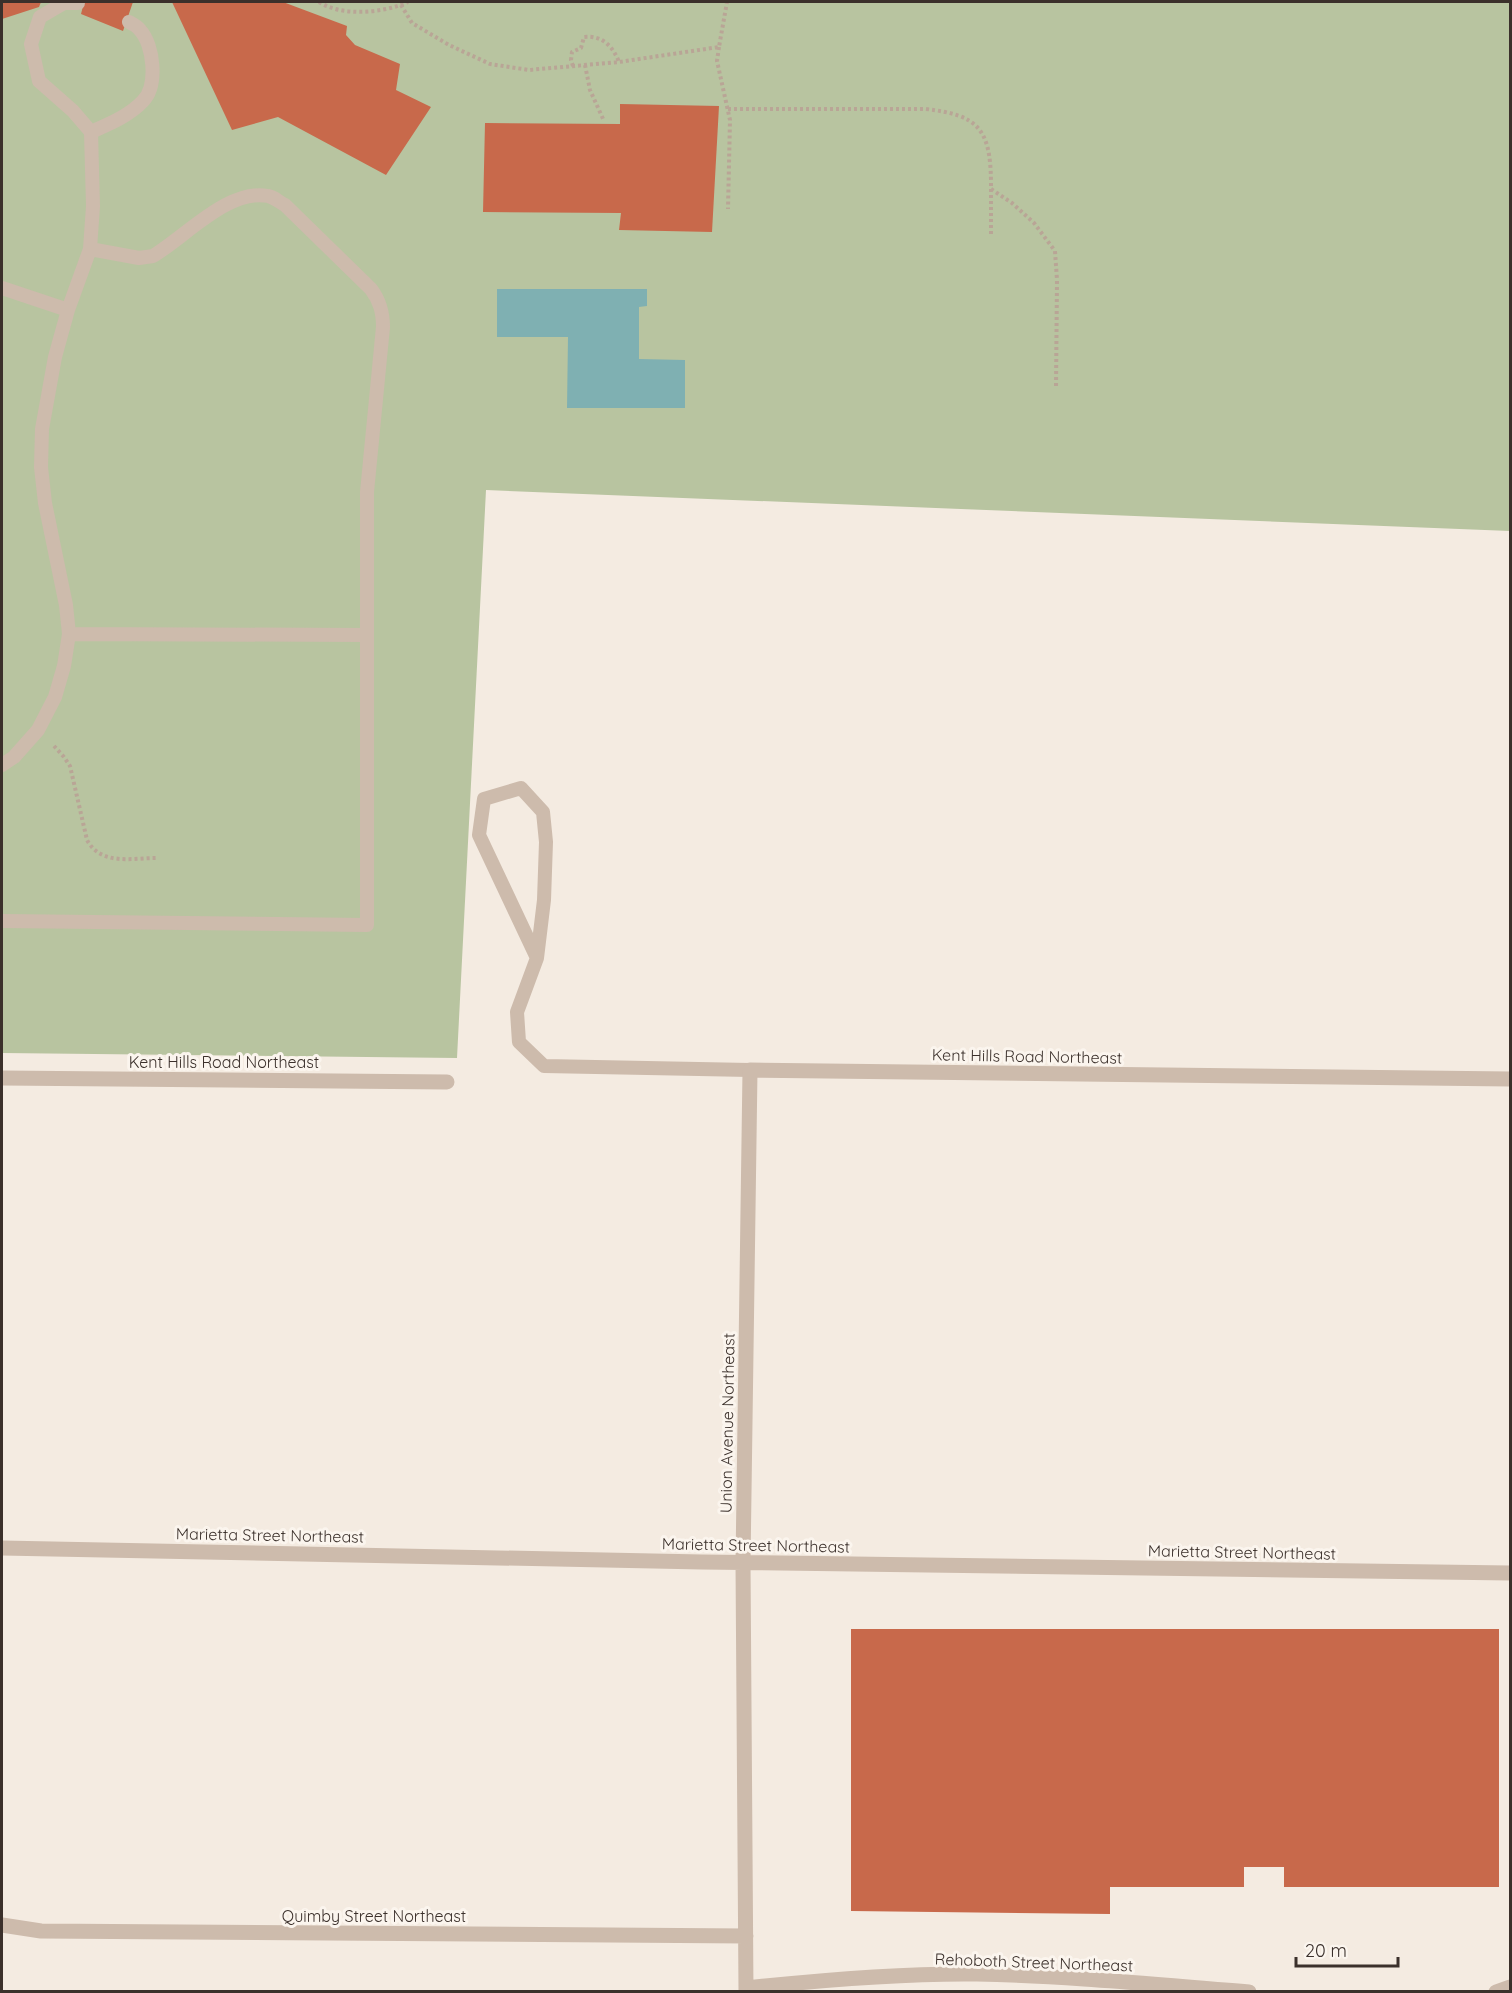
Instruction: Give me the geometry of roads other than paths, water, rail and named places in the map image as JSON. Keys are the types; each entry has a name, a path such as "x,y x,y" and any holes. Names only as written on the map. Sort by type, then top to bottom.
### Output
{"street":[{"name":"Kent Hills Road Northeast","path":"750,1070 1510,1079"},
{"name":"Union Avenue Northeast","path":"746,1990 742,1563 750,1070"},
{"name":"Kent Hills Road Northeast","path":"2,1078 447,1082"},
{"name":"Marietta Street Northeast","path":"2,1548 742,1563 1510,1573"},
{"name":"Quimby Street Northeast","path":"2,1925 40,1931 746,1936"},
{"name":"Rehoboth Street Northeast","path":"746,1990 836,1980 976,1974 1087,1979 1249,1992"},
{"path":"1496,1992 1510,1986"}],"lane":[{"path":"2,765 14,757 38,730 55,697 64,666 69,634 66,605 45,503 41,467 42,429 48,391 68,310 90,249 93,206 90,132 74,111 39,81 31,44 40,17 64,3 78,3"},
{"path":"90,132 123,117 145,100 149,90 153,60 142,31 129,22"},
{"path":"2,921 367,924 367,492 383,327 383,313 378,299 371,289 285,205 270,196 250,195 233,200 153,256 139,258 90,249"},
{"path":"2,288 68,310"},
{"path":"69,634 367,635"},
{"path":"521,788 543,812 546,842 544,900 537,958 479,836 484,799 521,788"},
{"name":"Kent Hills Road Northeast","path":"537,958 517,1012 519,1042 544,1066 750,1070"}],"water":[{"path":"497,289 647,289 647,306 639,307 639,359 685,360 685,408 567,408 568,337 497,337"}]}
